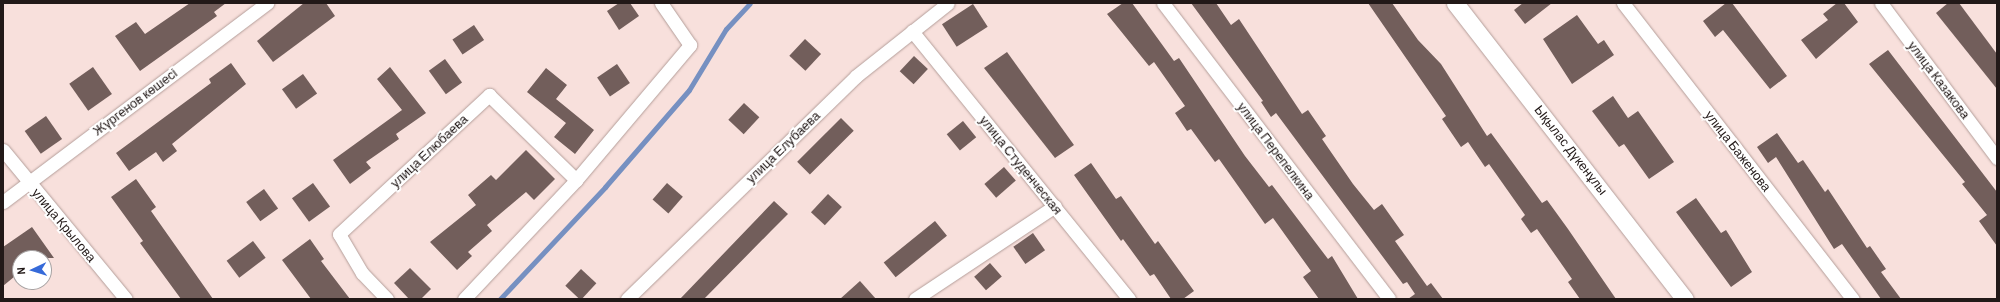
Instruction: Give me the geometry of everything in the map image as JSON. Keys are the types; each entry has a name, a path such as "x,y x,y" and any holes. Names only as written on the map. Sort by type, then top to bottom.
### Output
{"street":[{"name":"Жүргенов көшесі","path":"3,202 267,3"},
{"path":"464,299 576,180 690,45 661,3"},
{"name":"улица Елубаева","path":"633,297 856,76 948,3"},
{"name":"улица Перепелкина","path":"1163,3 1389,299"},
{"name":"Ықылас Дүкенұлы","path":"1455,3 1685,299"},
{"name":"улица Баженова","path":"1623,3 1853,299"},
{"name":"улица Казакова","path":"1881,3 1997,158"},
{"name":"улица Студенческая","path":"912,31 1129,299"},
{"name":"улица Елюбаева","path":"387,299 362,273 339,234 489,95 576,180"},
{"name":"улица Крылова","path":"3,150 126,299"},
{"path":"915,299 1055,206"}],"building":[{"path":"190,3 226,3 214,12 217,16 140,71 115,36 136,22 145,34"},
{"path":"304,3 326,3 335,16 273,62 257,41"},
{"path":"619,3 630,3 639,16 619,30 607,11"},
{"path":"1123,3 1132,3 1174,61 1179,58 1245,156 1269,187 1272,185 1328,259 1332,256 1358,299 1319,299 1303,277 1311,271 1273,218 1265,224 1219,159 1215,162 1191,129 1187,131 1175,113 1185,106 1154,62 1149,66 1107,14"},
{"path":"1191,3 1216,3 1231,25 1239,19 1302,114 1308,110 1326,136 1322,139 1353,184 1374,210 1382,204 1404,235 1395,241 1427,286 1431,283 1443,299 1408,299 1415,294 1407,282 1403,284 1276,113 1271,117 1261,102 1263,101"},
{"path":"1368,3 1392,3 1418,40 1441,64 1487,136 1491,133 1542,203 1547,200 1616,299 1580,299 1568,282 1572,279 1537,229 1531,233 1521,219 1525,215 1489,164 1485,167 1468,142 1461,147 1442,119 1446,116"},
{"path":"1523,3 1552,3 1525,24 1514,10"},
{"path":"1726,3 1732,3 1787,76 1770,89 1723,30 1715,37 1703,21"},
{"path":"1837,3 1844,3 1858,22 1816,59 1801,40 1828,20 1823,14"},
{"path":"1948,3 1959,3 1997,54 1997,89 1936,13"},
{"path":"973,4 988,27 957,47 942,24"},
{"path":"1577,15 1598,44 1604,40 1614,55 1572,84 1543,39"},
{"path":"474,25 484,40 463,54 452,40"},
{"path":"805,39 821,54 805,71 789,56"},
{"path":"1888,50 1997,192 1997,246 1979,221 1987,215 1962,184 1965,182 1869,64"},
{"path":"1007,52 1074,145 1055,158 984,68"},
{"path":"914,56 928,69 914,84 900,71"},
{"path":"445,59 462,82 446,94 429,71"},
{"path":"231,63 246,84 172,144 177,151 163,162 156,152 129,171 116,153 211,83 209,79"},
{"path":"617,64 630,83 610,96 597,77"},
{"path":"93,67 112,94 88,111 69,84"},
{"path":"390,67 426,113 396,134 399,139 366,162 371,168 350,184 333,160 402,110 377,79"},
{"path":"546,68 567,85 556,99 594,130 575,154 554,137 566,123 527,92"},
{"path":"303,74 317,93 296,109 282,89"},
{"path":"1613,96 1628,118 1638,111 1674,162 1649,179 1624,144 1619,147 1592,111"},
{"path":"744,103 759,117 744,134 728,120"},
{"path":"46,116 62,139 41,154 25,131"},
{"path":"841,118 854,131 810,175 797,162"},
{"path":"963,121 976,137 960,151 947,134"},
{"path":"1777,133 1798,163 1803,160 1825,192 1828,189 1867,248 1870,246 1886,269 1881,272 1901,299 1881,299 1842,244 1834,249 1776,157 1768,163 1757,147"},
{"path":"526,150 555,179 534,200 526,192 487,225 492,231 468,252 472,256 457,270 430,242 476,205 468,195 491,175 496,180"},
{"path":"1091,163 1116,199 1121,196 1155,244 1158,241 1194,291 1183,299 1171,299 1154,274 1150,276 1123,239 1121,241 1074,175"},
{"path":"1004,167 1016,181 996,198 984,184"},
{"path":"136,179 156,207 151,211 213,299 181,299 140,243 143,241 111,197"},
{"path":"313,183 330,206 309,222 292,198"},
{"path":"667,183 683,197 668,213 653,200"},
{"path":"264,189 278,208 260,221 246,202"},
{"path":"828,194 842,207 825,225 811,212"},
{"path":"1696,198 1721,233 1726,230 1752,272 1731,287 1676,212"},
{"path":"774,201 788,214 704,299 680,299"},
{"path":"935,221 947,236 896,277 884,263"},
{"path":"32,227 48,250 12,250 12,279 3,286 3,247"},
{"path":"1033,233 1045,250 1025,264 1013,247"},
{"path":"310,239 324,259 321,261 350,299 311,299 282,260"},
{"path":"253,241 266,258 239,278 227,261"},
{"path":"990,263 1002,277 986,290 974,277"},
{"path":"410,268 431,289 421,299 409,299 394,283"},
{"path":"581,269 596,283 582,299 579,299 565,286"},
{"path":"860,281 876,299 840,299"}],"waterway":[{"path":"500,299 605,187 689,90 726,29 750,3"}]}
